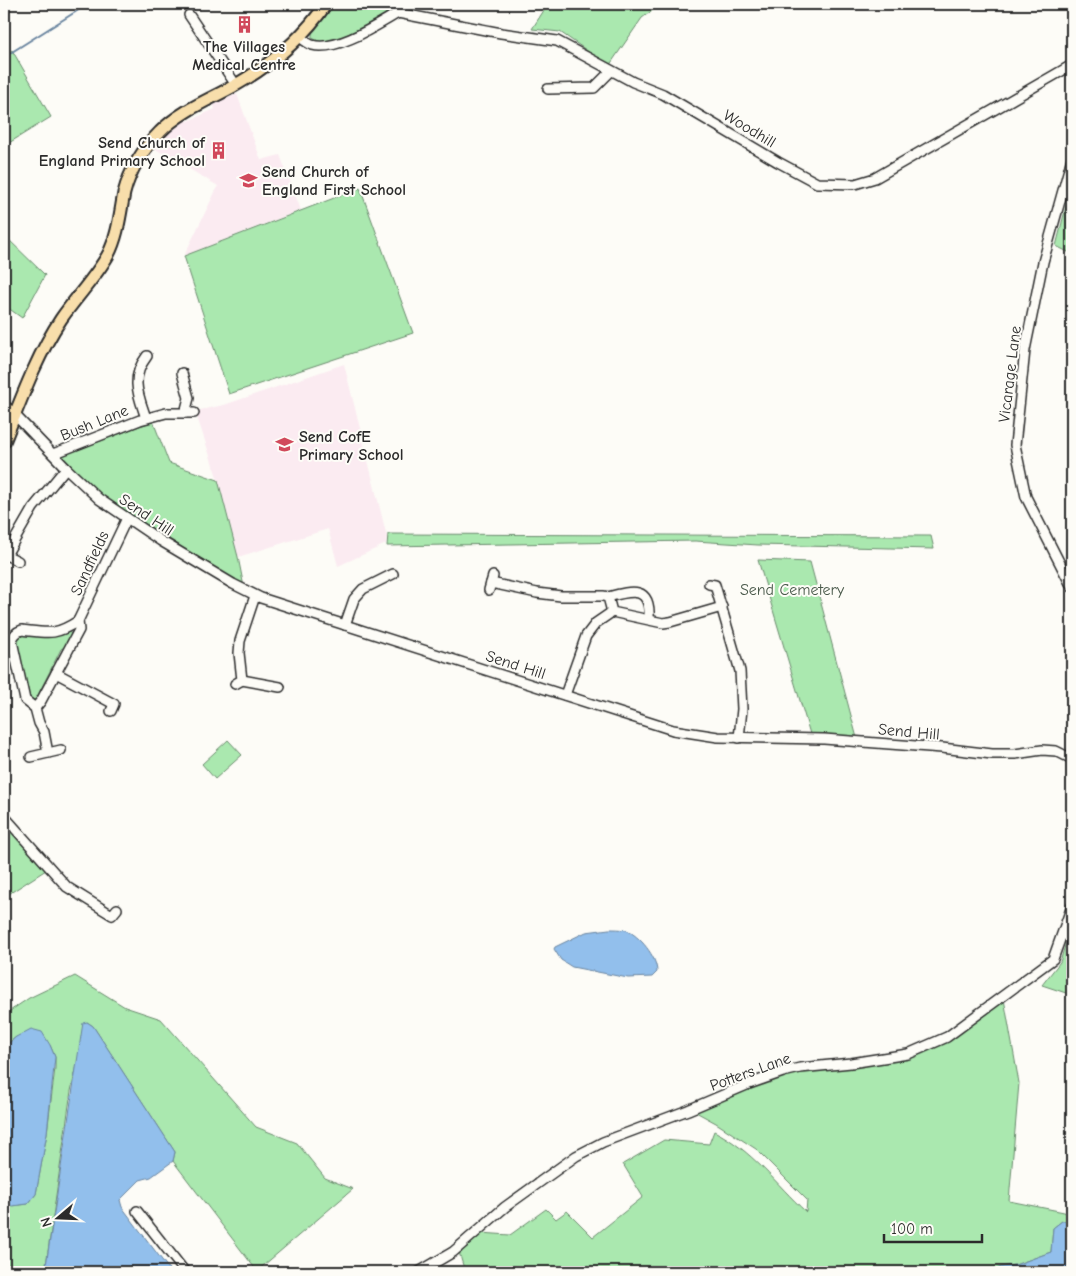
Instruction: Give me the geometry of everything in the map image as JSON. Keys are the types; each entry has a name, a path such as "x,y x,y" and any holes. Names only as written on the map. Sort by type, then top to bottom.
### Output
{"main road":[{"path":"4,442 49,340 62,318 94,277 108,254 117,231 125,191 134,168 146,147 174,119 236,85 264,67 299,36 326,4"},
{"path":"4,407 15,415"}],"street":[{"path":"299,36 311,45 329,46 365,32 399,8"},
{"name":"Woodhill","path":"399,8 501,33 557,41 611,71 663,94 817,183 855,184 875,178 1072,65"},
{"path":"189,15 236,85"},
{"path":"548,89 594,88 611,71"},
{"name":"Vicarage Lane","path":"1072,158 1043,262 1025,350 1015,445 1026,497 1072,586"},
{"name":"Bush Lane","path":"146,418 139,397 137,380 139,366 147,356"},
{"path":"182,373 189,398 185,413"},
{"name":"Bush Lane","path":"53,454 146,418 166,413 194,413"},
{"name":"Send Hill","path":"15,415 99,499 251,600 345,624 673,730 718,737 824,739 942,748 992,754 1015,754 1042,750 1056,751 1072,760"},
{"path":"18,561 5,554 33,508 66,468"},
{"name":"Sandfields","path":"48,753 44,732 39,723 35,708 25,700 12,641 13,636 22,630 56,633 78,621 127,518"},
{"path":"345,624 354,599 363,589 394,574"},
{"path":"491,583 545,594 608,597 622,593 638,592 646,597 650,606 649,619"},
{"path":"709,584 715,585 740,671 742,691 739,738"},
{"path":"608,597 612,612"},
{"path":"251,600 240,641 238,682 280,687"},
{"path":"566,695 586,636 596,623 612,612 663,623 722,607"},
{"name":"Sandfields","path":"35,708 41,701 79,630 78,621"},
{"path":"56,672 114,704"},
{"path":"31,757 61,750"},
{"path":"4,816 67,887 112,915 118,909"},
{"name":"Potters Lane","path":"419,1272 453,1252 505,1207 576,1156 603,1142 784,1072 800,1068 851,1063 908,1054 947,1037 1053,959 1072,906"},
{"path":"137,1211 185,1272"}],"shaded area":[{"name":"Send Church of England First School","path":"237,94 261,160 280,155 301,210 184,256 218,186 152,147 170,128 184,118 188,121 215,109 213,104"},
{"name":"Send CofE Primary School","path":"344,364 387,537 386,544 338,566 328,529 238,557 218,480 195,411 224,405"}],"green space":[{"path":"329,4 395,4 395,7 374,23 325,44 312,38 312,30"},
{"path":"548,4 661,4 642,18 609,66 560,32 532,29"},
{"path":"12,50 51,117 4,146 4,56"},
{"path":"360,188 413,333 229,394 184,256"},
{"path":"1070,191 1072,192 1072,254 1056,246"},
{"path":"4,235 45,275 22,318 4,305"},
{"path":"153,421 169,463 218,480 244,587 101,495 61,456"},
{"path":"388,534 931,536 934,549 758,545 695,541 387,546"},
{"name":"Send Cemetery","path":"758,560 810,562 857,738 810,734"},
{"path":"69,631 72,636 67,646 61,649 39,693 38,700 32,701 28,698 16,638 21,634 51,637"},
{"path":"228,740 242,755 215,779 202,764"},
{"path":"4,821 46,870 4,897"},
{"path":"1072,923 1072,995 1042,985 1060,962"},
{"path":"75,976 125,1007 161,1019 256,1127 297,1143 325,1178 353,1189 257,1271 173,1161 175,1152 93,1026 87,1022 71,1091 45,1272 4,1272 4,1207 28,1204 36,1194 47,1133 55,1057 50,1045 16,1037 4,1047 4,1015 29,998"},
{"path":"1004,999 1019,1083 1009,1201 1072,1215 1072,1221 1062,1221 1053,1228 1051,1252 1015,1265 1001,1267 991,1272 465,1272 459,1252 480,1233 510,1235 546,1209 556,1219 567,1211 593,1237 643,1197 623,1164 664,1140 709,1144 714,1131 728,1139 752,1158 806,1212 807,1200 756,1149 694,1111 751,1085 798,1071 908,1057"}],"water":[{"path":"609,929 626,930 642,942 651,954 656,966 657,972 652,977 628,978 572,967 561,960 554,949 586,932"},
{"path":"87,1022 93,1026 175,1152 173,1161 151,1177 140,1180 120,1200 122,1207 171,1272 45,1272 83,1023"},
{"path":"31,1029 42,1032 55,1057 47,1133 36,1194 28,1204 4,1207 4,1047 16,1037"},
{"path":"1062,1221 1072,1221 1072,1272 1064,1272 1062,1269 1055,1268 1044,1272 991,1272 1001,1267 1015,1265 1051,1252 1053,1228"}],"waterway":[{"path":"4,57 88,4"}],"place":[{"name":"The Villages Medical Centre","path":"244,24"},
{"name":"Send Church of England Primary School","path":"219,151"},
{"name":"Send Church of England First School","path":"248,180"},
{"name":"Send CofE Primary School","path":"285,445"}]}
